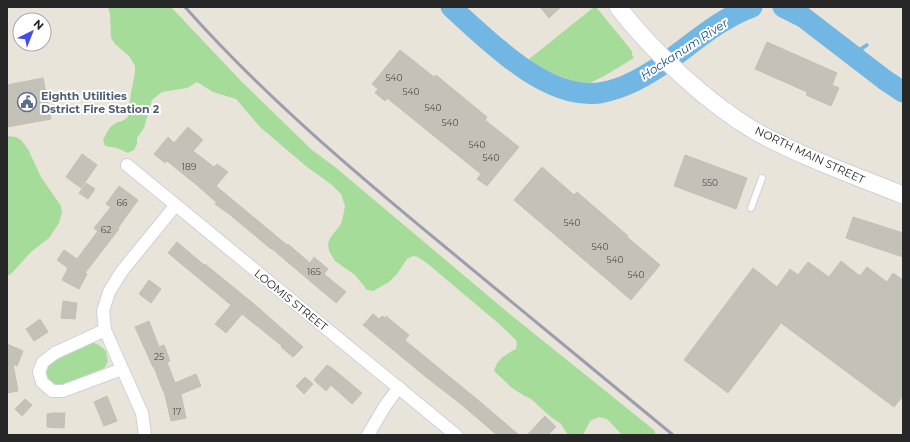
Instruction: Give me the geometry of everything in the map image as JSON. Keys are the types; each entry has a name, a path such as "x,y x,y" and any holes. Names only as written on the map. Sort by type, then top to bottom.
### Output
{"main road":[{"name":"NORTH MAIN STREET","path":"618,7 655,50 722,109 756,131 828,165 903,195"}],"street":[{"name":"LOOMIS STREET","path":"127,165 175,206 399,387 456,435"},
{"path":"145,435 142,413 105,330 103,312 110,292 122,271 175,206"},
{"path":"105,330 55,353 43,362 39,372 42,382 52,391 63,391 122,369"},
{"path":"368,435 385,406 399,387"}],"lane":[{"path":"751,208 762,178"}],"green space":[{"path":"108,7 171,7 242,82 312,150 335,167 511,315 654,430 656,435 622,435 607,419 599,417 590,421 583,435 568,435 561,424 531,399 512,388 494,371 497,363 505,355 516,349 516,340 498,323 418,257 413,256 407,259 397,274 389,282 373,291 367,290 355,275 335,261 329,251 328,244 330,238 341,224 344,212 345,206 341,194 260,127 236,99 213,92 197,82 187,88 162,92 152,100 144,128 137,138 137,144 134,150 128,153 117,148 105,146 103,140 110,128 128,117 135,72 135,66 129,56 115,44 111,38 110,14"},
{"path":"594,7 596,7 632,51 634,58 584,86 549,72 528,60"},
{"path":"7,136 16,137 21,140 28,149 41,177 61,206 62,212 59,223 49,238 31,252 11,274 7,276"},
{"path":"94,343 106,351 108,361 101,371 65,385 59,385 50,381 47,368 54,360 73,350"}],"building":[{"path":"540,7 561,7 549,18"},
{"path":"767,42 837,73 832,85 839,88 831,106 806,95 807,92 755,69"},
{"path":"400,50 434,77 436,75 487,117 485,120 519,147 487,186 477,179 481,174 387,98 385,101 375,93 378,89 372,84"},
{"name":"Eighth Utilities Dstrict Fire Station 2","path":"43,78 51,119 7,127 7,85"},
{"path":"188,127 203,140 193,151 214,167 217,164 228,172 216,186 310,263 314,257 328,269 324,274 346,292 336,303 271,248 215,204 217,203 198,186 167,161 165,163 154,154 168,137 174,143"},
{"path":"82,154 97,165 81,188 66,177"},
{"path":"685,155 747,178 736,209 674,186"},
{"path":"542,167 574,195 577,192 660,265 631,300 514,200"},
{"path":"86,183 95,189 88,199 79,193"},
{"path":"119,186 138,200 118,228 119,229 85,273 87,274 79,289 62,280 68,268 57,260 64,250 77,259 98,231 94,228 111,207 106,204"},
{"path":"853,217 903,233 903,257 846,238"},
{"path":"177,242 254,304 303,347 293,357 281,347 282,346 242,314 226,333 215,324 231,305 168,253"},
{"path":"841,261 860,276 867,267 887,282 893,273 903,280 903,396 894,407 781,323 728,393 684,360 753,268 777,287 790,269 798,275 808,262 829,277"},
{"path":"149,280 161,289 151,303 139,294"},
{"path":"63,301 77,303 75,319 61,318"},
{"path":"373,314 379,319 382,316 385,318 386,316 409,335 405,340 407,342 519,435 497,435 363,325"},
{"path":"40,319 48,332 34,341 26,329"},
{"path":"149,321 159,347 164,345 170,361 167,362 175,383 196,374 201,386 181,394 186,418 171,421 164,391 135,327"},
{"path":"7,344 23,351 17,366 13,364 18,391 7,393"},
{"path":"327,365 362,393 352,404 331,385 326,391 314,380"},
{"path":"305,377 313,384 304,394 296,386"},
{"path":"107,396 117,421 104,426 94,402"},
{"path":"25,399 32,405 22,416 15,409"},
{"path":"65,413 64,428 47,427 47,414"},
{"path":"545,416 556,427 548,435 527,435"}],"waterway":[{"name":"Hockanum River","path":"451,7 500,51 538,78 558,87 579,93 599,93 627,85 668,61 729,17 752,7"},
{"name":"Hockanum River","path":"783,7 803,17 903,92"},
{"path":"852,55 867,45"}],"railway":[{"path":"185,7 277,102 343,161 673,435"}],"place":[{"name":"Eighth Utilities Dstrict Fire Station 2","path":"27,102"}]}
